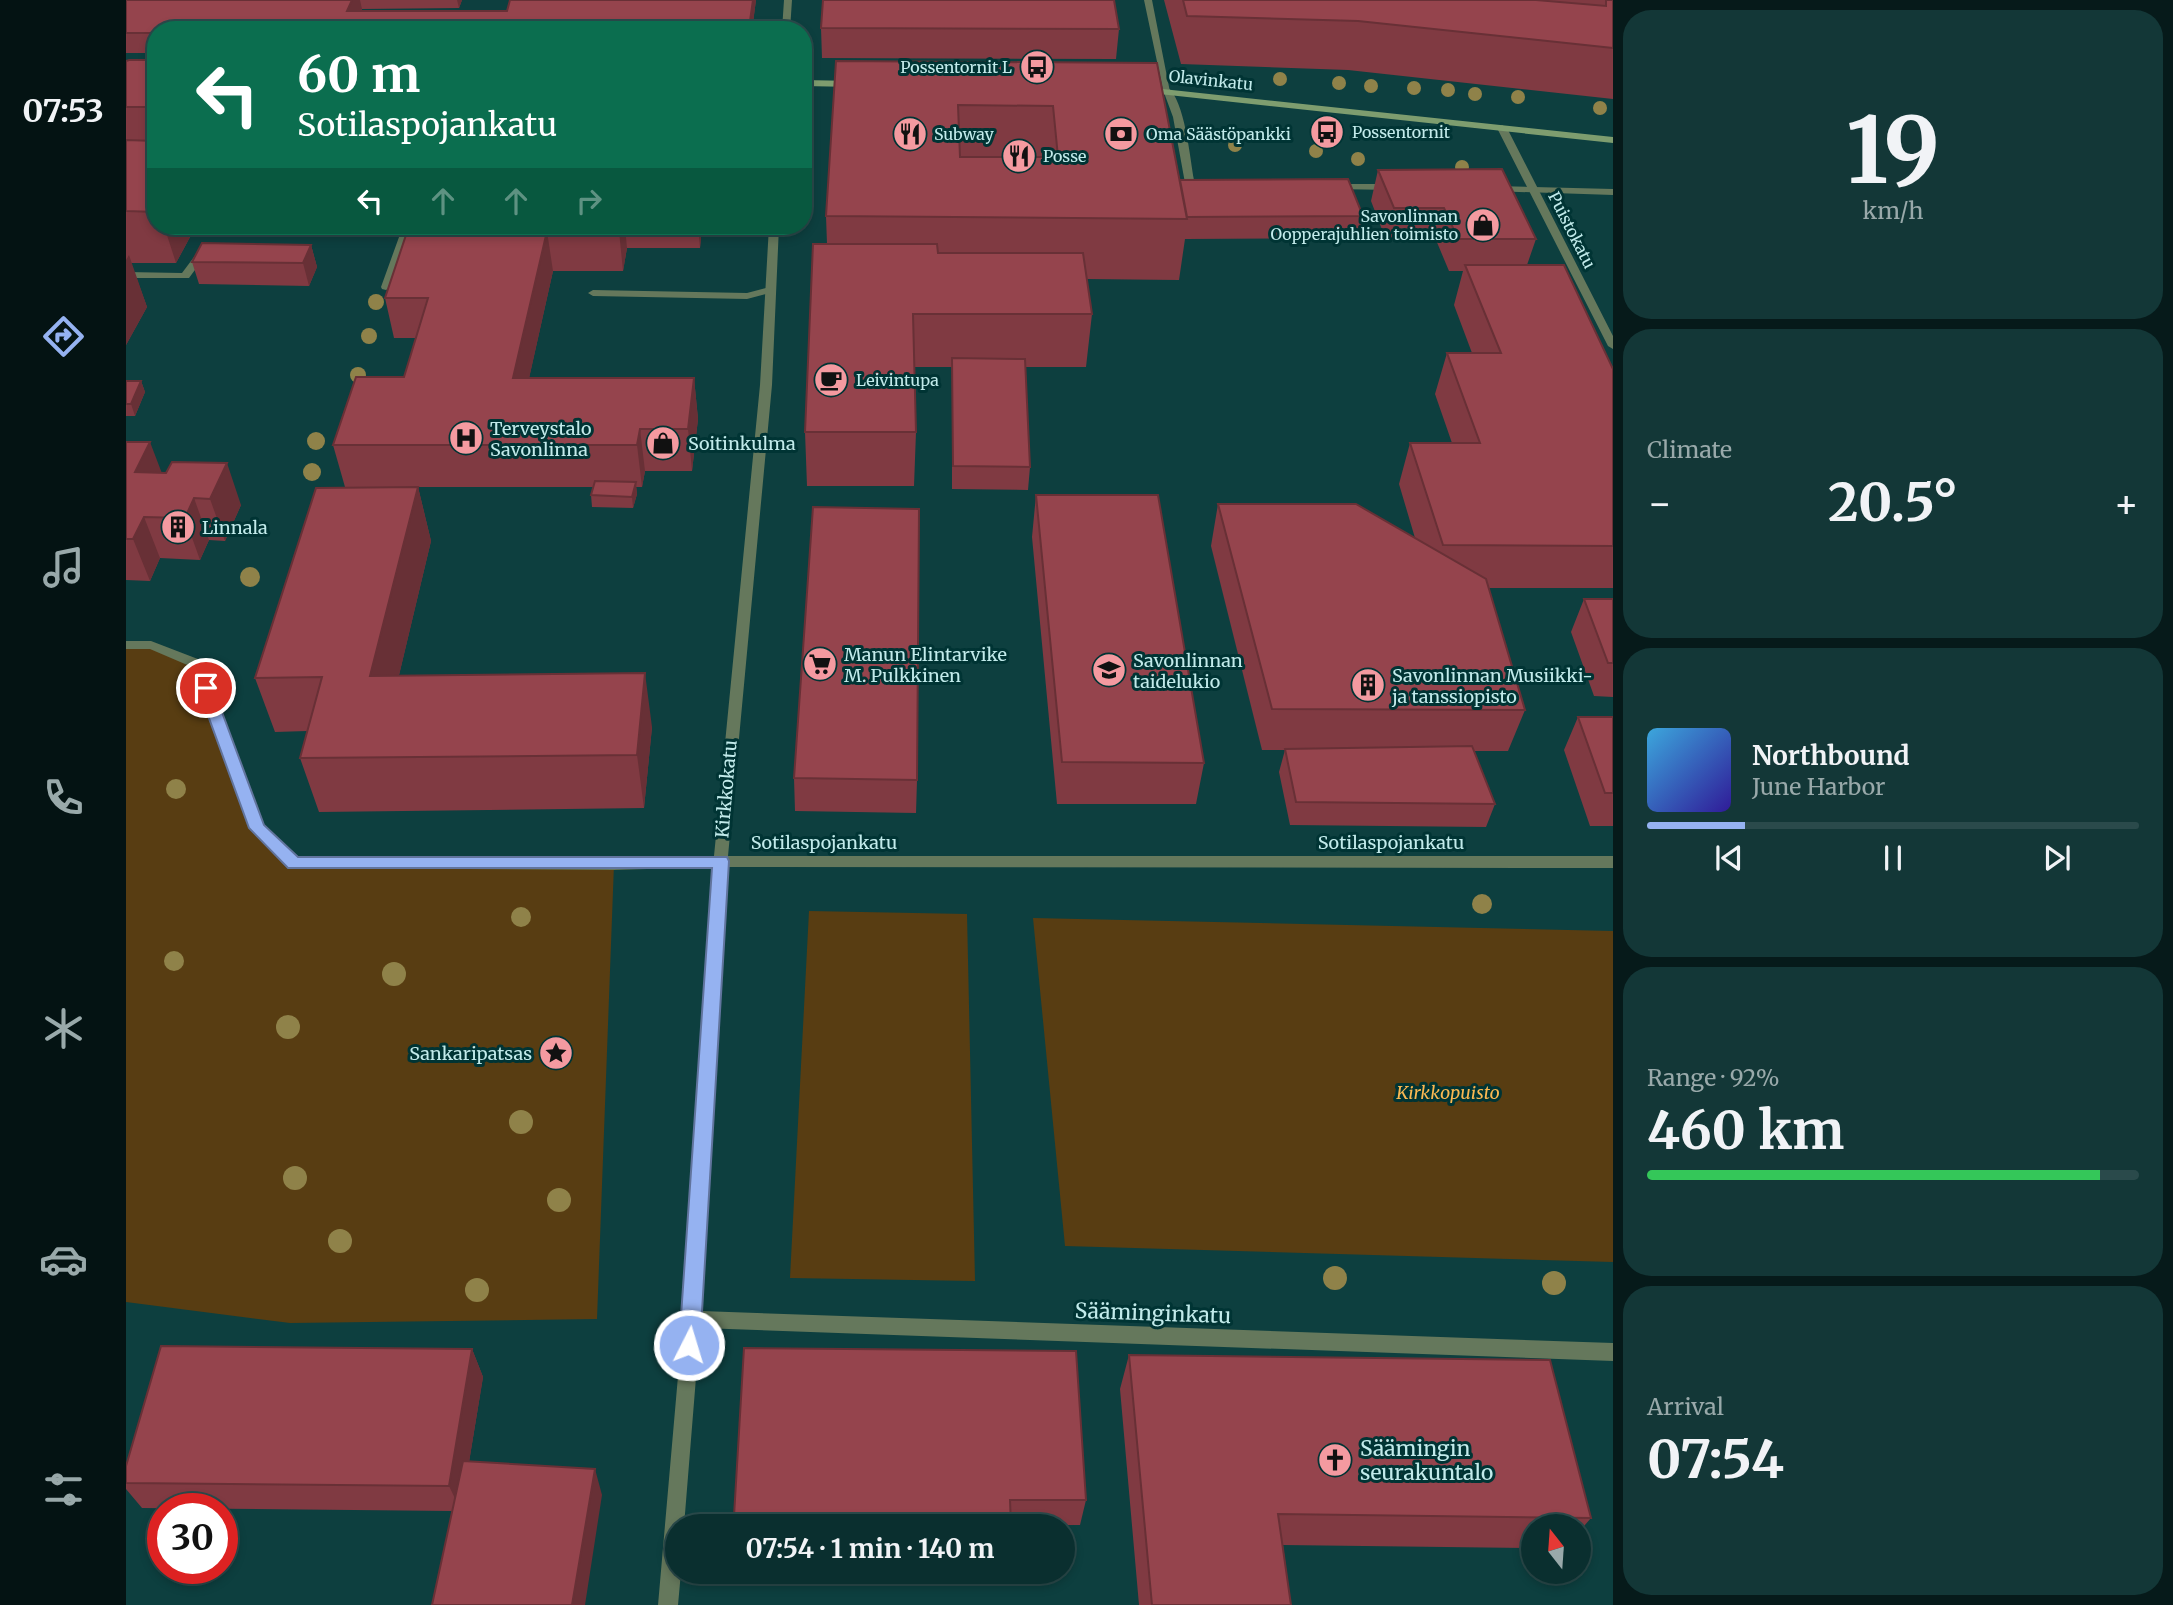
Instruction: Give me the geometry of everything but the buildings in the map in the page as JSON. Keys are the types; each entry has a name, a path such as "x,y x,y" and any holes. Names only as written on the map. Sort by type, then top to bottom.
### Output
{"main road":[{"path":"812,83 862,84"},
{"name":"Olavinkatu","path":"1139,90 1167,90 1613,140"}],"street":[{"path":"787,21 788,0"},
{"path":"1148,0 1167,90 1178,117 1190,183 1218,184"},
{"name":"Puistokatu","path":"1502,128 1613,346"},
{"path":"1315,186 1399,187"},
{"path":"1483,189 1613,192"},
{"path":"386,287 405,235"},
{"name":"Kirkkokatu","path":"668,1605 692,1319 721,861 766,385 773,235"},
{"path":"126,275 186,276 198,259"},
{"path":"593,293 747,296 770,290"},
{"name":"Sotilaspojankatu","path":"126,645 151,645 198,664 257,828 294,864 721,861 1613,862"},
{"name":"Sääminginkatu","path":"692,1319 1613,1352"}],"green space":[{"path":"126,645 151,645 198,664 257,828 294,863 614,864 597,1319 290,1323 126,1302"},
{"path":"809,911 967,914 975,1281 790,1278"},
{"name":"Kirkkopuisto","path":"1033,918 1613,931 1613,1262 1065,1246"}],"place":[{"name":"Possentornit L","path":"1037,67"},
{"name":"Possentornit","path":"1327,132"},
{"name":"Subway","path":"910,134"},
{"name":"Oma Säästöpankki","path":"1121,134"},
{"name":"Posse","path":"1019,156"},
{"name":"Savonlinnan Oopperajuhlien toimisto","path":"1483,225"},
{"name":"Leivintupa","path":"831,380"},
{"name":"Terveystalo Savonlinna","path":"466,438"},
{"name":"Soitinkulma","path":"663,443"},
{"name":"Linnala","path":"178,527"},
{"name":"Manun Elintarvike M. Pulkkinen","path":"820,664"},
{"name":"Savonlinnan taidelukio","path":"1109,670"},
{"name":"Savonlinnan Musiikki- ja tanssiopisto","path":"1368,685"},
{"name":"Sankaripatsas","path":"556,1053"},
{"name":"Säämingin seurakuntalo","path":"1335,1460"}],"route":[{"path":"206,688 257,828 294,864 614,864 721,861 689,1345"}]}
